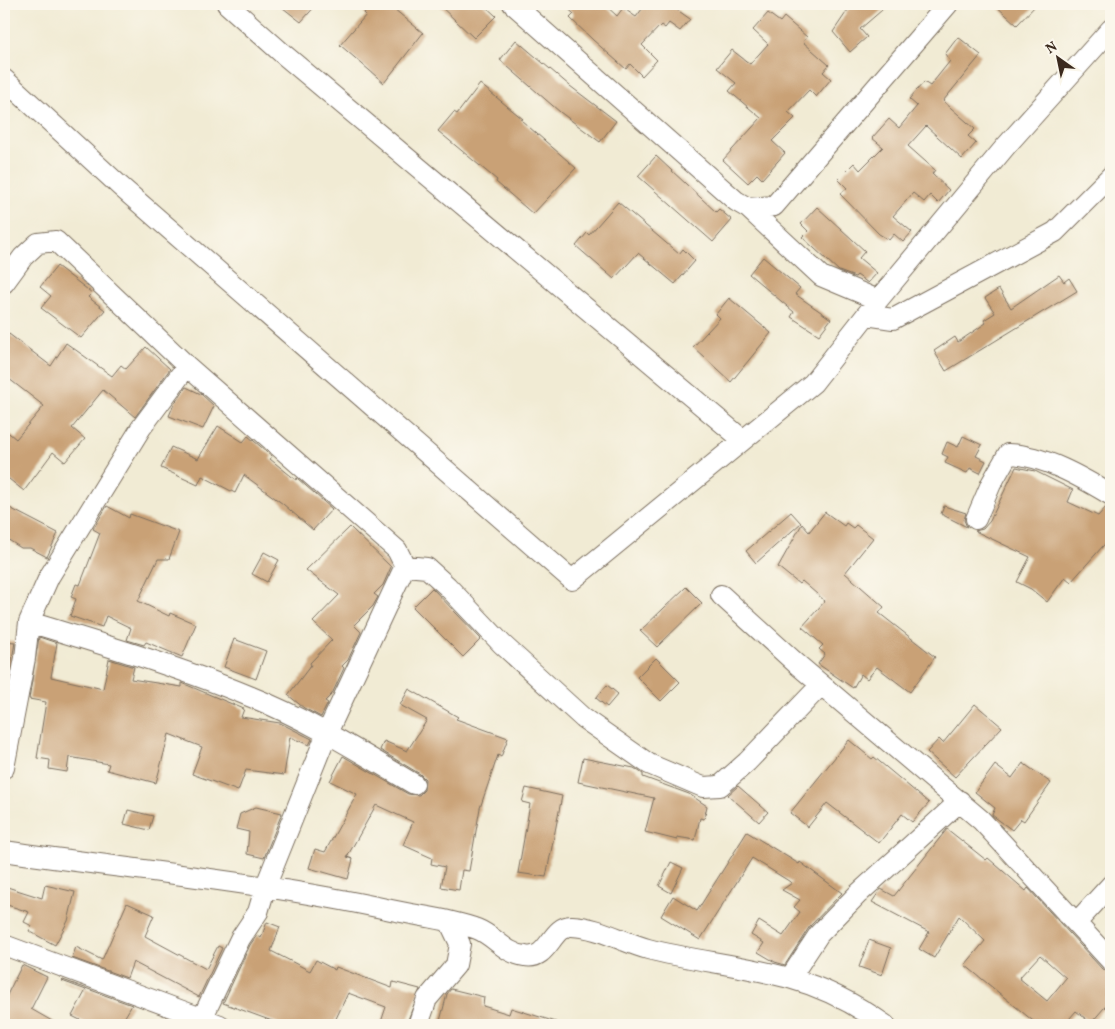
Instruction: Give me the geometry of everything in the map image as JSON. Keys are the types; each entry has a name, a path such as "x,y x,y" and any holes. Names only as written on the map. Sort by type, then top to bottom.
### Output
{"street":[{"path":"227,4 282,53 743,440"},
{"path":"513,4 736,201 748,208 821,276 893,320 1055,232 1111,176"},
{"path":"748,208 774,206 948,4"},
{"path":"4,79 120,186 572,580 813,383 872,308 1006,146 1111,29"},
{"path":"4,283 22,257 38,242 56,241 187,366 397,550 405,566"},
{"path":"4,768 25,658 29,622 59,562 141,428 187,366"},
{"path":"976,518 991,484 1008,454 1024,454 1085,480 1111,495"},
{"path":"405,566 426,568 448,586 502,644 583,718 649,764 703,787 720,786 821,685"},
{"path":"4,945 207,1023 240,939 258,912 266,885 327,733 405,566"},
{"path":"721,595 821,685 960,801 1022,862 1111,961"},
{"path":"29,622 107,646 250,696 327,733 414,784"},
{"path":"790,978 819,934 858,894 960,801"},
{"path":"4,851 266,885 479,929 506,950 527,957 537,955 546,948 558,931 569,926 589,928 646,948 790,978 824,991 885,1025"},
{"path":"1076,923 1111,885"},
{"path":"418,1025 427,999 456,966 460,944 450,923"}],"building":[{"path":"278,4 317,4 301,22"},
{"path":"371,4 388,4 423,33 384,83 340,45 366,15 364,13"},
{"path":"438,4 483,4 496,16 474,38"},
{"path":"563,4 604,4 617,16 623,8 636,17 646,4 669,4 690,19 680,31 669,23 665,28 661,25 642,45 657,60 642,76 630,64 626,69 593,40 570,18 574,14"},
{"path":"852,4 889,4 860,29 867,37 850,52 833,32"},
{"path":"994,4 1037,4 1017,25"},
{"path":"768,13 780,22 784,17 807,37 803,42 829,65 823,72 831,79 816,97 809,90 788,112 795,118 772,141 785,153 762,179 757,174 748,183 723,160 761,118 729,91 736,83 717,68 732,50 750,64 768,44 753,30"},
{"path":"958,37 981,55 943,101 975,129 968,136 976,143 962,159 926,126 908,146 935,170 932,174 949,190 938,203 930,195 924,202 913,193 893,216 912,232 903,242 894,234 889,240 879,234 840,194 847,188 838,179 854,163 860,170 883,147 872,138 889,119 899,128 917,106 909,99 924,82 930,86 950,61 945,54"},
{"path":"516,40 570,86 616,121 600,142 560,112 500,60"},
{"path":"480,84 523,119 521,120 576,168 533,214 496,182 497,180 438,131 454,112 457,114"},
{"path":"656,156 716,212 719,209 732,220 713,242 638,176"},
{"path":"618,202 679,254 683,249 695,261 675,284 638,253 614,279 576,246 587,233 589,235"},
{"path":"817,207 865,251 859,258 877,273 868,283 857,275 855,277 839,271 802,237 808,231 801,224"},
{"path":"763,257 800,288 795,294 831,319 819,335 791,317 794,312 749,274"},
{"path":"57,266 92,293 88,297 105,310 81,338 41,308 51,296 40,287"},
{"path":"1059,275 1064,282 1069,278 1077,291 946,371 934,351 955,337 958,342 986,323 984,320 995,313 985,298 999,289 1011,308"},
{"path":"729,298 771,333 731,382 693,347 720,318 716,314"},
{"path":"9,334 51,366 66,343 112,376 121,365 126,369 146,347 170,369 135,417 103,390 72,428 85,439 65,462 53,452 24,491 4,475 4,429 16,439 44,406 4,375 4,341"},
{"path":"186,387 201,394 214,406 203,429 169,416 174,404"},
{"path":"218,426 243,442 248,436 272,456 270,459 296,480 297,478 332,509 313,530 283,504 244,475 235,493 202,476 198,485 161,468 171,447 198,459"},
{"path":"963,436 982,445 976,456 986,461 980,473 970,468 967,473 945,463 948,457 942,454 947,442 958,447"},
{"path":"1016,467 1035,471 1073,490 1068,502 1098,516 1107,506 1111,507 1111,537 1071,582 1065,577 1047,602 1031,589 1017,582 1030,557 975,531 983,529 990,521"},
{"path":"4,505 58,533 47,557 30,548 21,548 4,537"},
{"path":"107,506 129,518 130,514 179,532 169,559 158,559 138,601 169,616 170,613 196,624 182,657 146,642 144,645 127,640 131,628 106,616 102,627 70,616 76,599 71,597 76,584 80,585 100,533 93,529"},
{"path":"944,506 966,513 964,520 967,527 941,514"},
{"path":"791,512 801,523 756,563 746,551"},
{"path":"825,512 844,526 846,523 853,528 856,525 873,538 845,573 884,607 879,613 935,657 910,692 877,667 867,679 861,674 853,688 818,664 825,654 819,649 823,645 802,627 825,601 802,581 799,584 778,567 802,524 809,532"},
{"path":"350,527 391,567 383,585 374,594 378,597 373,606 354,625 361,632 348,660 342,666 344,668 332,694 325,701 328,703 321,717 304,708 288,695 311,665 310,663 332,640 313,622 339,595 306,570"},
{"path":"264,552 279,560 267,582 252,574"},
{"path":"686,587 702,603 657,647 640,631"},
{"path":"432,588 481,639 463,657 413,607"},
{"path":"39,637 57,643 51,677 103,689 109,659 134,667 131,679 182,687 182,683 244,709 241,717 280,723 312,739 309,745 290,737 284,775 246,770 238,791 192,774 202,747 169,734 156,783 107,770 109,764 69,757 67,772 49,769 50,760 37,758 46,702 29,699"},
{"path":"234,639 266,651 256,679 224,667"},
{"path":"4,641 15,642 6,695 4,695"},
{"path":"656,658 680,682 661,701 637,677"},
{"path":"607,685 618,694 607,707 596,698"},
{"path":"409,689 458,717 456,719 508,738 501,757 498,755 480,808 469,871 462,870 459,890 441,887 445,867 431,864 432,858 403,845 413,822 376,805 347,857 353,859 348,879 309,868 315,849 325,852 357,794 330,781 343,756 408,794 419,795 424,790 425,779 420,774 380,750 384,741 407,751 427,720 400,705"},
{"path":"975,704 1002,727 955,777 927,752 939,739 943,743"},
{"path":"849,740 872,759 874,757 929,803 912,822 902,814 879,843 827,803 808,827 790,813"},
{"path":"583,758 634,768 643,774 643,777 689,794 707,806 704,819 700,818 695,840 677,837 677,840 645,832 654,798 578,782"},
{"path":"1023,763 1051,783 1024,821 1021,819 1012,830 992,815 995,808 975,792 995,765 1012,778"},
{"path":"738,786 768,812 759,822 728,795"},
{"path":"526,788 562,796 546,877 518,873 530,804 522,802"},
{"path":"256,807 282,813 264,858 247,854 249,832 236,829 240,814"},
{"path":"128,810 153,816 149,830 124,824"},
{"path":"947,829 986,860 988,858 1026,891 1028,888 1102,969 1111,973 1111,1000 1091,1023 1076,1011 1064,1025 1038,1025 965,965 985,941 959,916 934,958 919,949 929,932 872,902 881,889 894,896","holes":["1040,955 1066,978 1047,1001 1019,978"]},
{"path":"747,832 799,864 800,862 842,893 810,926 785,965 775,962 758,952 764,943 751,935 759,921 783,936 800,912 794,907 800,900 782,890 792,883 752,858 700,940 661,916 673,896 697,911"},
{"path":"671,862 683,868 671,893 659,886"},
{"path":"45,885 75,892 68,921 55,945 29,931 32,926 24,922 29,912 4,904 4,886 42,898"},
{"path":"127,903 154,915 145,936 206,969 218,946 222,948 199,997 133,962 127,978 72,958 76,947 102,960"},
{"path":"267,922 280,927 271,951 310,971 316,960 335,970 336,967 392,988 393,982 420,989 406,1025 380,1025 386,1007 348,993 333,1025 283,1025 223,1003 250,945 257,935 261,938"},
{"path":"869,940 891,948 882,975 859,967"},
{"path":"22,965 47,977 31,1009 59,1025 4,1025 4,1001"},
{"path":"63,980 132,1005 120,1025 90,1025 72,1016 86,990"},
{"path":"451,989 484,997 483,1006 509,1014 511,1008 556,1022 555,1025 439,1025 447,994"}]}
